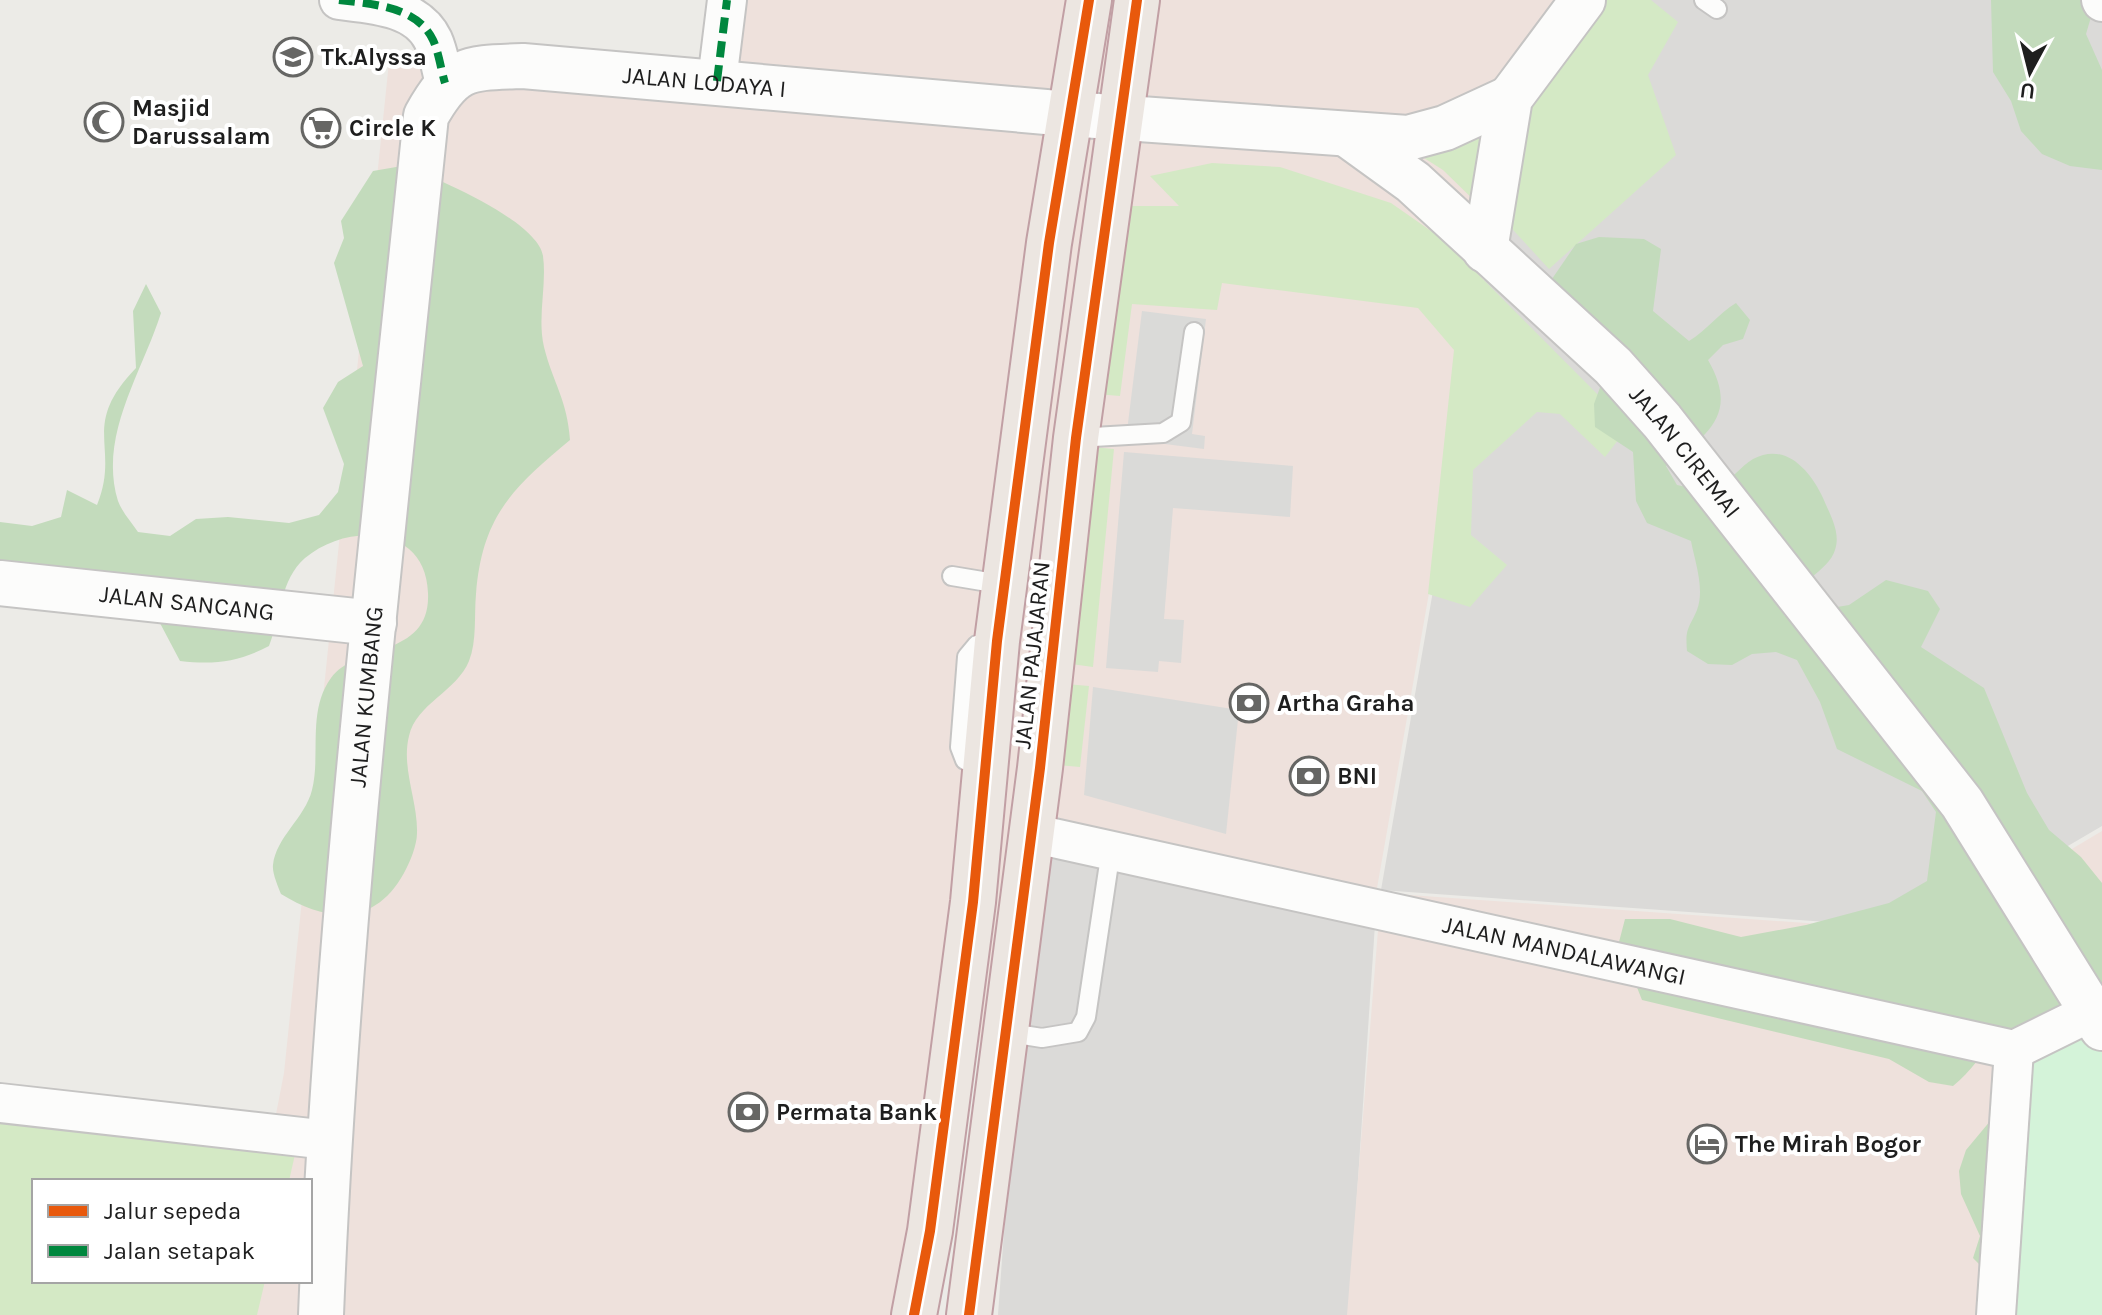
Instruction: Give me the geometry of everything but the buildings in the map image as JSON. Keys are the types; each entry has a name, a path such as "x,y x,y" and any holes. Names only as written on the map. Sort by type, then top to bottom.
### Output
{"highway":[{"name":"JALAN PAJAJARAN","path":"914,1315 930,1231 971,918 997,641 1069,114 1089,0"},
{"name":"JALAN PAJAJARAN","path":"969,1315 1031,833 1076,438 1118,116 1137,0"}],"street":[{"path":"339,0 394,7 421,26 433,39 445,83"},
{"path":"717,81 727,0"},
{"path":"1485,250 1510,98 1583,0"},
{"name":"JALAN LODAYA I","path":"445,83 478,67 523,66 1118,116"},
{"name":"JALAN KUMBANG","path":"321,1315 328,1140 374,623 426,116 445,83"},
{"path":"1118,116 1408,138 1445,128 1510,98"},
{"name":"JALAN CIREMAI","path":"1348,135 1413,182 1613,366 1671,432 1962,803 2097,1020"},
{"name":"JALAN SANCANG","path":"0,583 374,623"},
{"name":"JALAN MANDALAWANGI","path":"1031,833 2014,1050"},
{"path":"1996,1315 2014,1050 2097,1020"},
{"path":"0,1103 328,1140"}],"lane":[{"path":"1076,438 1163,433 1181,422 1194,332"},
{"path":"952,576 1006,585"},
{"path":"1005,1032 1042,1038 1078,1032 1086,1017 1111,850"}],"shaded area":[{"path":"726,0 1582,0 1520,77 1377,888 1027,854 911,1315 237,1315 244,1283 312,1283 312,1179 263,1179 284,1073 389,62 708,94"},
{"path":"1587,0 2102,0 2102,826 1926,929 1381,890 1470,378 1485,250"},
{"path":"1142,311 1206,319 1192,434 1205,436 1204,449 1126,439"},
{"path":"1124,452 1293,466 1290,517 1173,508 1164,619 1184,620 1181,663 1159,661 1158,672 1106,668"},
{"path":"1093,687 1239,710 1226,834 1084,795"},
{"path":"2102,831 2102,1315 1347,1315 1381,893 1933,932"},
{"path":"1031,857 1377,894 1349,1315 998,1315"}],"green space":[{"path":"1606,0 1651,0 1678,22 1648,75 1676,155 1549,269 1505,221 1524,93"},
{"path":"1991,0 2096,0 2086,34 2102,70 2102,170 2070,166 2042,154 2021,131 2011,101 1993,72"},
{"path":"1498,118 1481,207 1443,170 1402,144"},
{"path":"1212,163 1280,167 1391,203 1444,240 1629,426 1605,457 1560,414 1537,412 1473,470 1471,535 1507,565 1470,607 1428,594 1454,350 1418,308 1222,283 1217,310 1132,304 1120,396 1084,393 1128,206 1179,206 1150,176"},
{"path":"402,166 483,202 505,215 537,242 544,267 542,336 563,402 570,440 516,490 493,524 479,567 474,637 469,661 456,681 428,706 413,725 407,760 417,833 406,869 379,903 365,911 333,914 299,904 281,894 273,872 275,855 312,790 319,704 331,678 357,659 405,639 418,629 426,614 428,593 424,570 414,554 400,543 382,536 362,535 323,546 305,558 291,577 269,646 236,659 180,661 152,608 0,581 0,522 32,526 61,517 67,490 97,505 105,467 105,422 119,388 136,368 133,311 146,284 161,313 125,405 114,453 113,477 118,501 138,532 170,536 196,519 228,517 289,523 319,515 338,492 344,464 323,408 338,382 363,366 334,263 344,238 341,221 373,171"},
{"path":"1599,237 1644,239 1661,249 1653,311 1689,341 1736,303 1750,320 1743,339 1723,345 1708,360 1721,395 1720,409 1706,433 1666,466 1677,485 1714,487 1765,454 1786,457 1804,469 1829,511 1836,530 1836,543 1831,557 1795,594 1784,616 1849,605 1886,580 1928,591 1940,609 1921,647 1984,688 2027,793 2049,830 2081,857 2102,883 2102,1315 1991,1276 1973,1258 1980,1236 1961,1194 1959,1171 1966,1150 1996,1114 2068,1006 2006,1033 1953,1086 1929,1082 1889,1059 1642,1000 1619,942 1625,919 1670,919 1741,937 1806,925 1889,903 1927,881 1936,812 1922,791 1837,749 1820,702 1797,660 1776,652 1752,654 1732,665 1708,664 1687,651 1687,632 1697,610 1700,593 1691,541 1647,523 1636,501 1633,452 1595,427 1594,404 1602,382 1543,292 1576,244"},
{"path":"1092,447 1114,449 1093,667 1071,664"},
{"path":"1066,684 1089,686 1080,767 1058,765"},
{"path":"2093,1028 2102,1052 2102,1315 2011,1315 2026,1054"},
{"path":"0,1115 298,1141 289,1179 32,1179 32,1283 265,1283 257,1315 0,1315"}],"marked path":[{"path":"339,0 392,9 416,20 433,40 445,83"},
{"path":"717,81 727,0"}],"cycle path":[{"path":"914,1315 930,1231 973,902 997,641 1049,243 1089,0"},
{"path":"969,1315 1040,768 1076,438 1137,0"}],"place":[{"name":"Tk.Alyssa","path":"293,57"},
{"name":"Masjid Darussalam","path":"104,122"},
{"name":"Circle K","path":"321,128"},
{"name":"Artha Graha","path":"1249,703"},
{"name":"BNI","path":"1309,776"},
{"name":"Permata Bank","path":"748,1112"},
{"name":"The Mirah Bogor","path":"1707,1144"}]}
